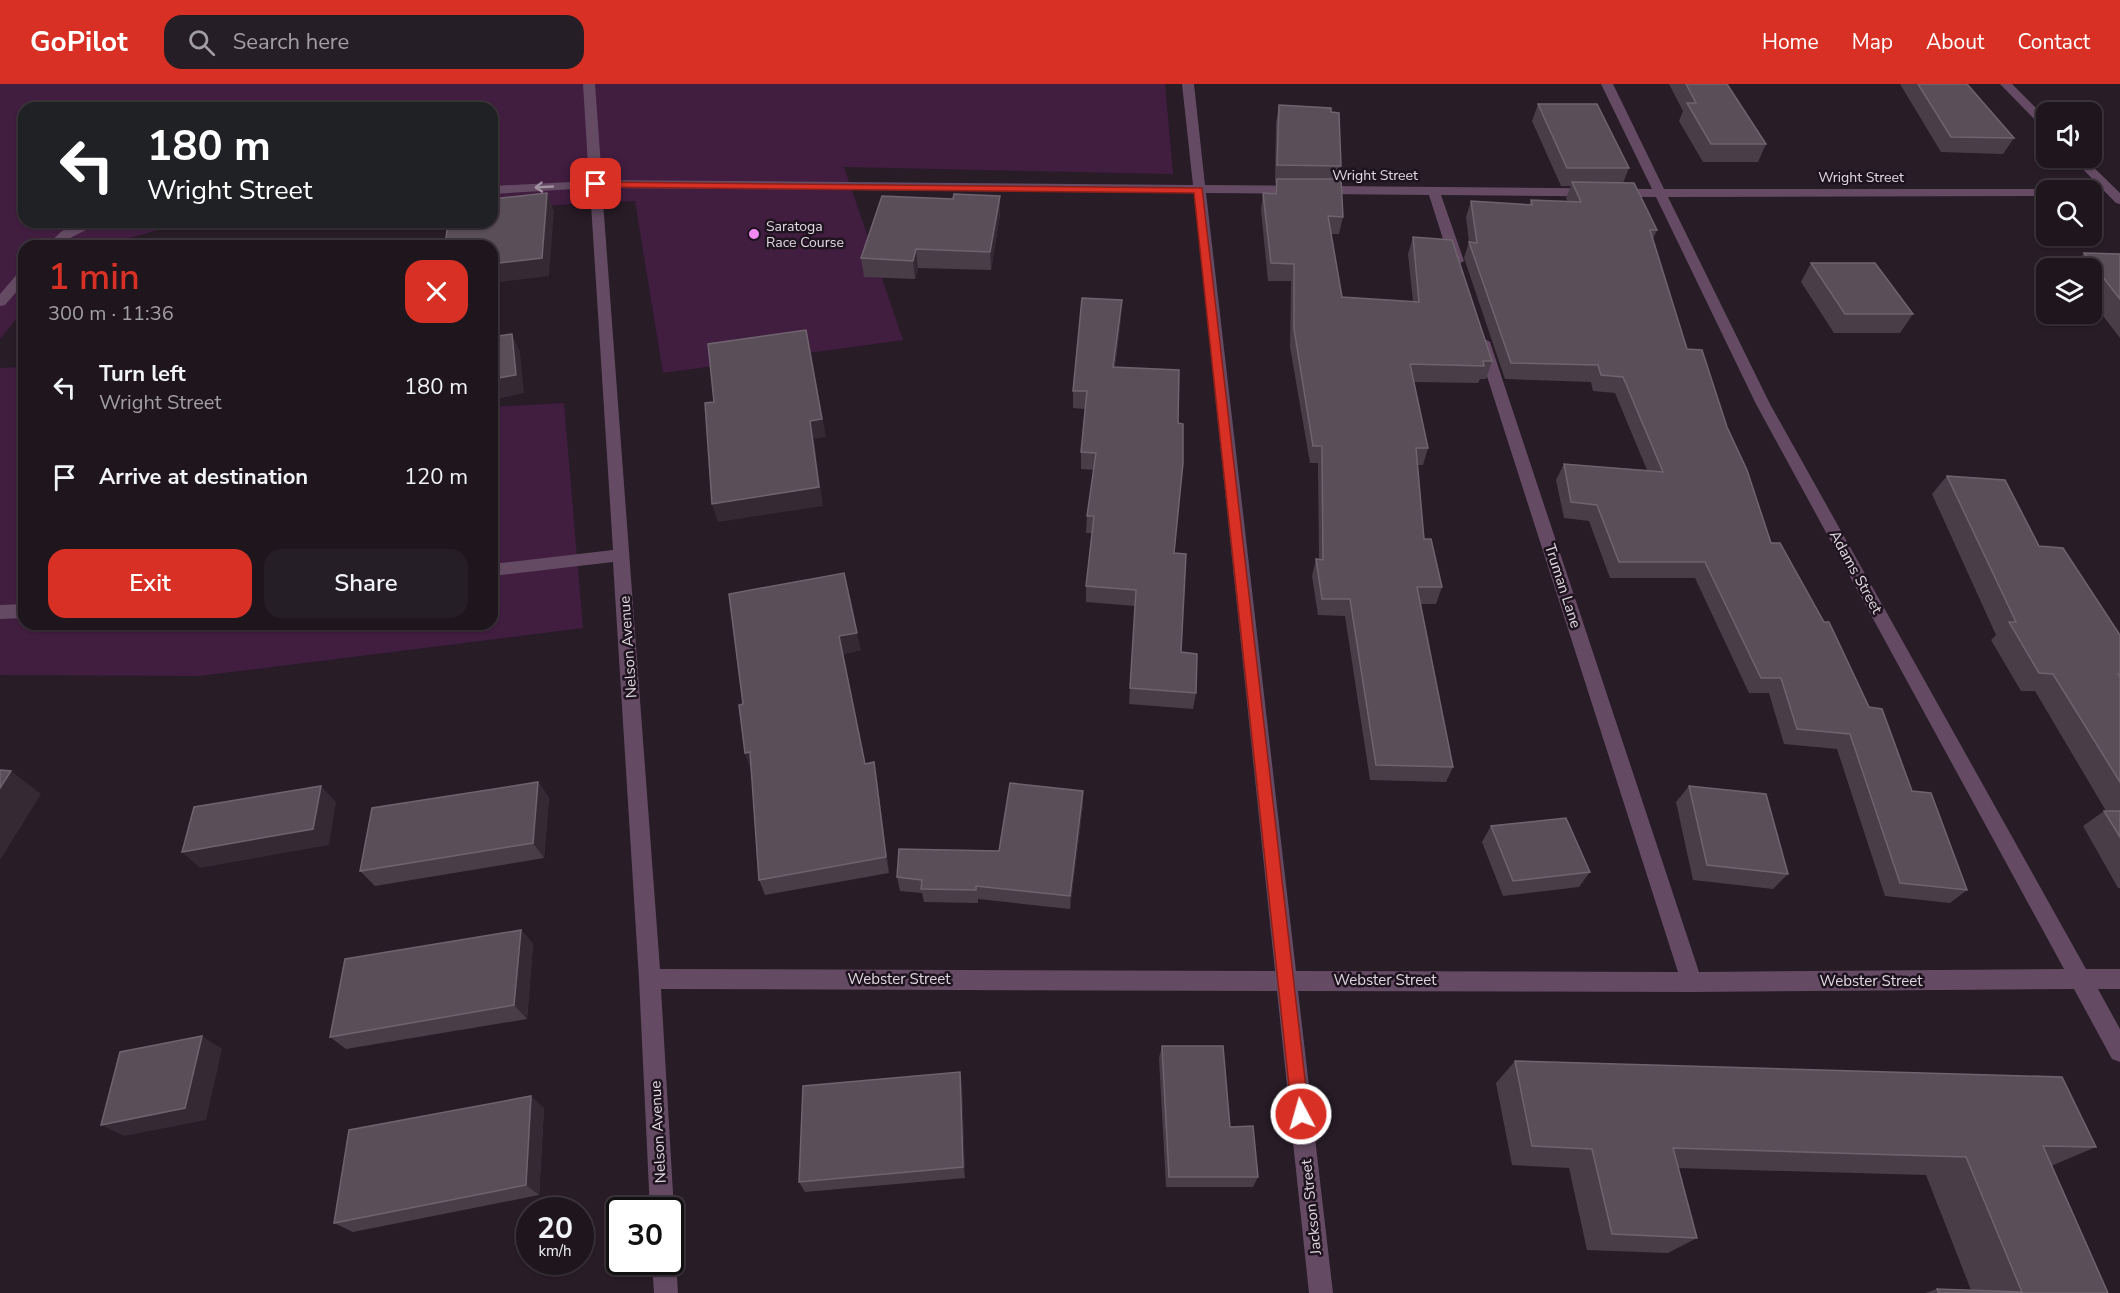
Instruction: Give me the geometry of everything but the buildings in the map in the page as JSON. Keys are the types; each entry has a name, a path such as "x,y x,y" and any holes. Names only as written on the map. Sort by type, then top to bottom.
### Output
{"street":[{"name":"Nelson Avenue","path":"589,84 650,979 661,1197"},
{"name":"Jackson Street","path":"1188,84 1321,1293"},
{"name":"Adams Street","path":"1607,84 1763,404 2120,1051"},
{"path":"2006,84 2036,115"},
{"path":"2089,168 2117,195"},
{"name":"Wright Street","path":"498,190 596,184 1662,193 2036,192"},
{"path":"1434,191 1464,281"},
{"path":"2102,193 2117,195"},
{"path":"60,240 82,228"},
{"path":"0,302 18,282"},
{"name":"Truman Lane","path":"1478,326 1692,982"},
{"path":"498,569 621,555"},
{"path":"0,612 18,611"},
{"name":"Webster Street","path":"650,979 1692,982 2120,979"},
{"path":"665,1275 666,1293"}],"shaded area":[{"name":"Saratoga Race Course","path":"0,84 1165,84 1173,174 844,167 903,340 663,373 635,201 498,208 498,102 18,102 18,228 165,228 122,240 18,240 18,316 0,339"},
{"path":"18,367 18,630 498,630 498,407 564,403 583,628 199,676 0,675 0,368"}],"place":[{"name":"Saratoga Race Course","path":"754,234"}],"route":[{"path":"596,184 1198,190 1301,1114"}]}
